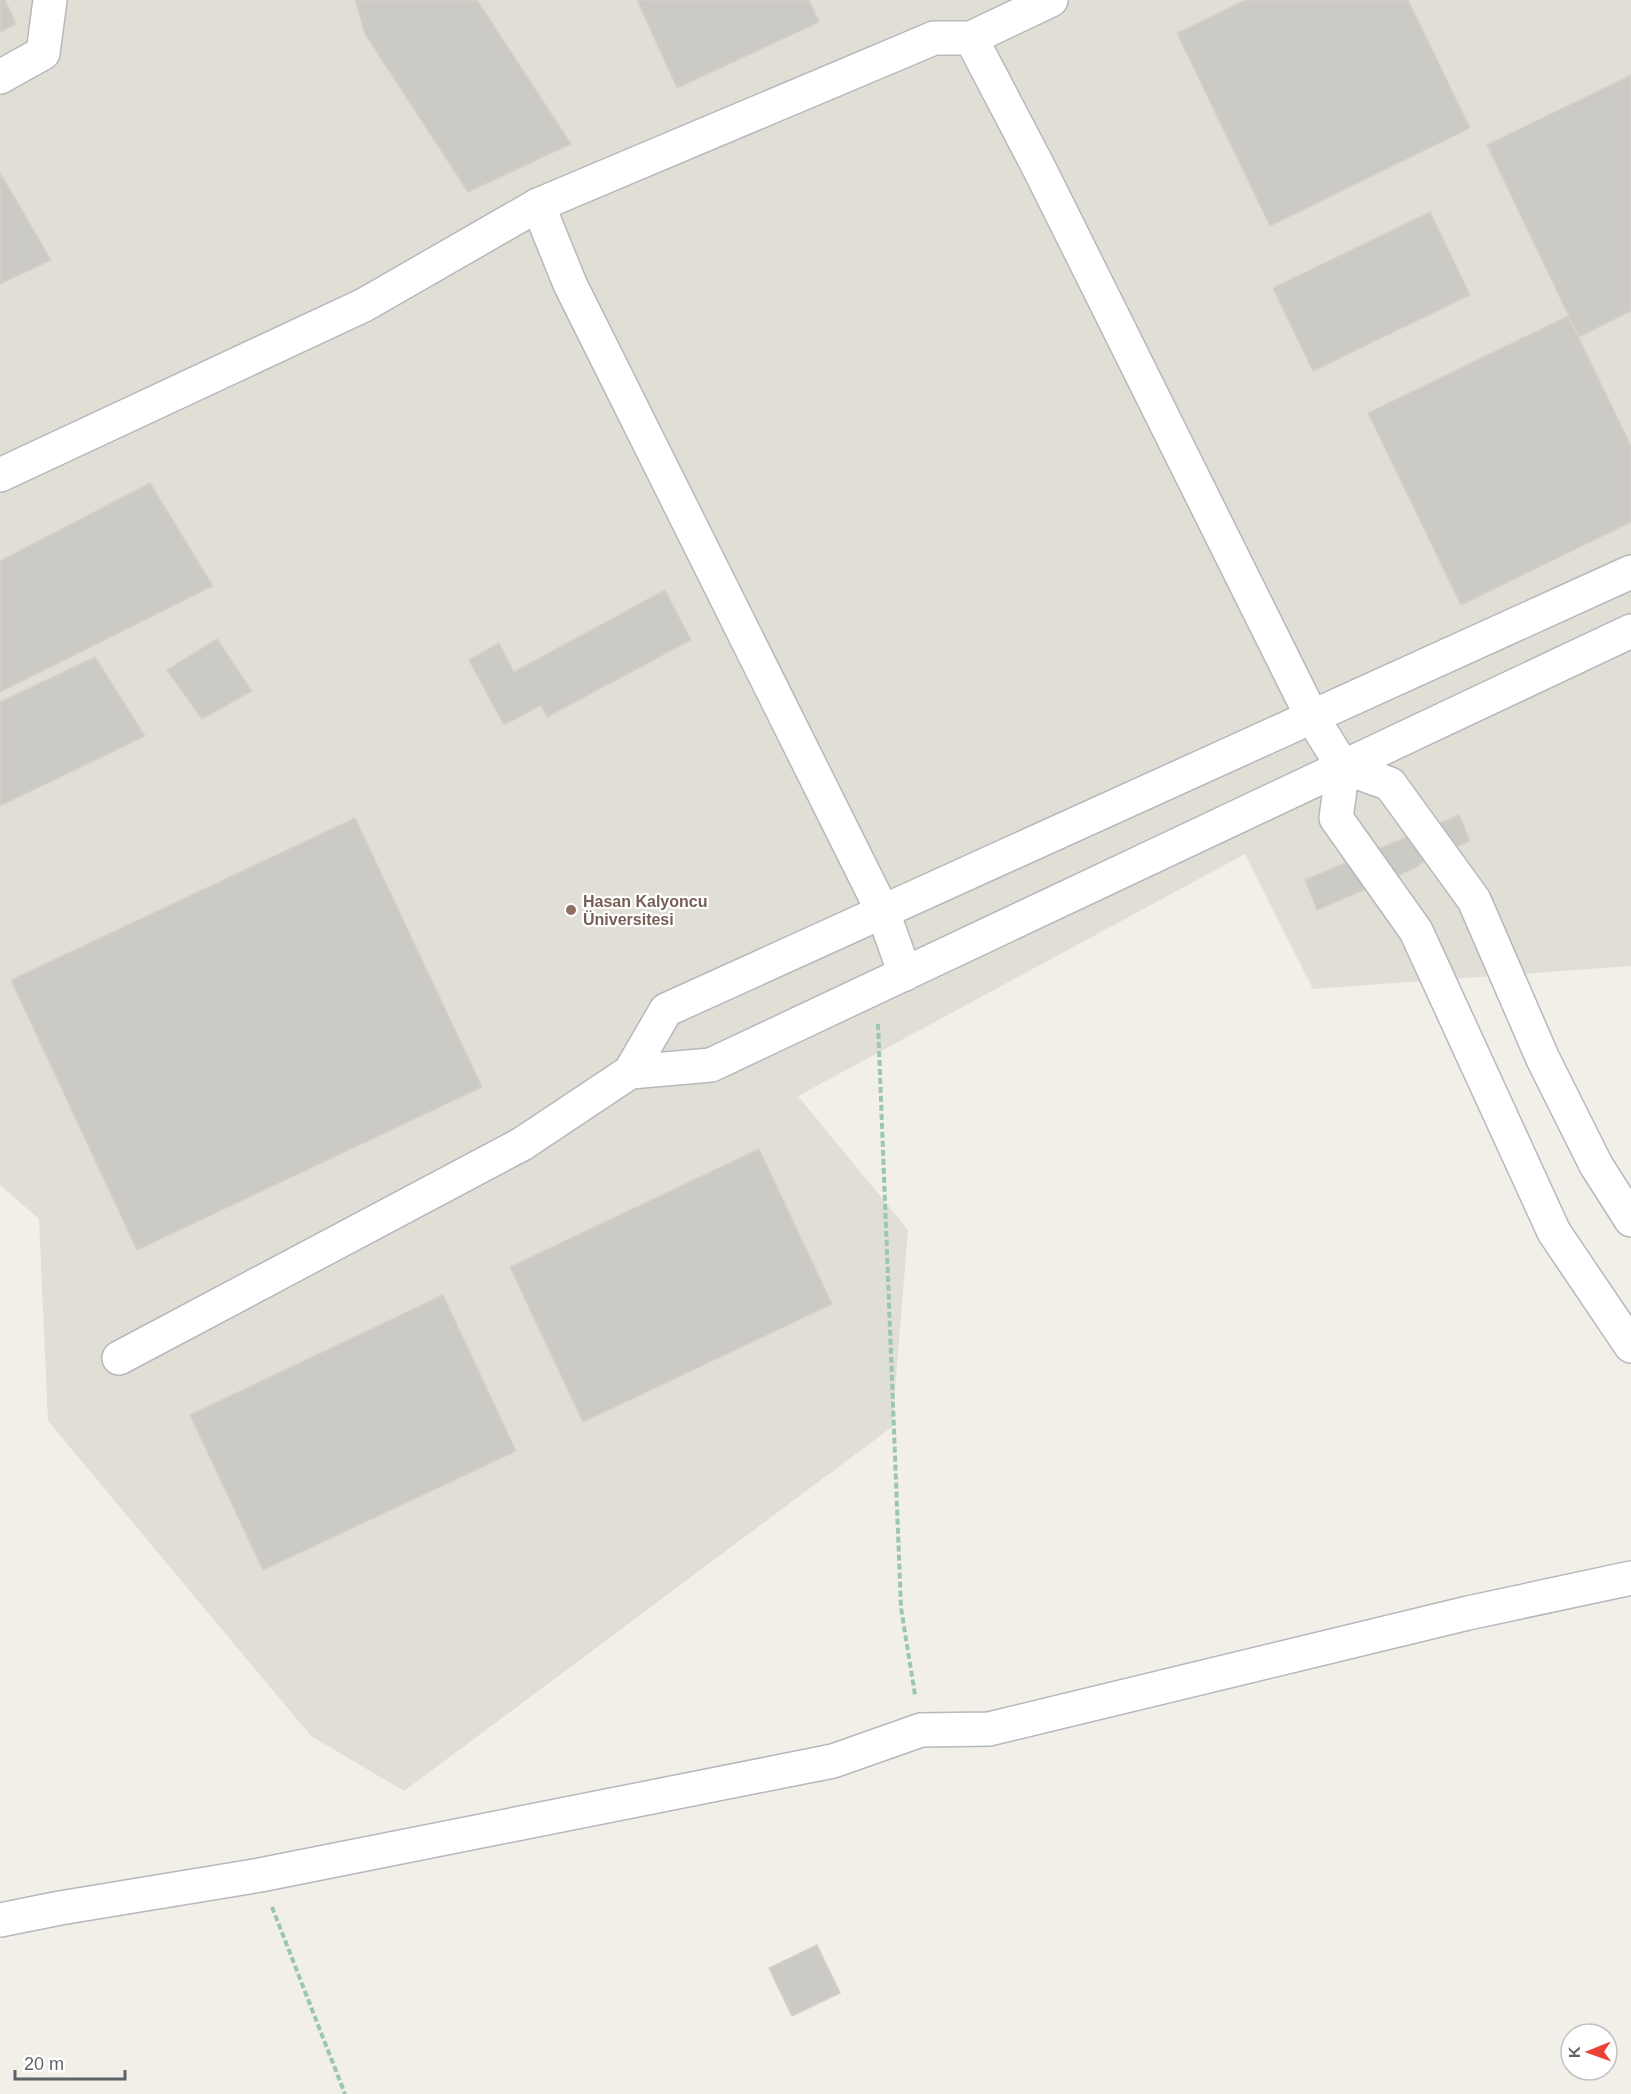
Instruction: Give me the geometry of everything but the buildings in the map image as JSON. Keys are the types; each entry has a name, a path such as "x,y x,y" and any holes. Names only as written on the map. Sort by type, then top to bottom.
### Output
{"street":[{"path":"0,76 43,53 50,0"},
{"path":"0,476 364,305 538,205 934,38 971,38 1013,8 1051,0"},
{"path":"971,38 1039,168 1312,717 1342,767 1335,818 1416,931 1554,1232 1631,1346"},
{"path":"538,205 570,284 883,912 891,980"},
{"path":"119,1358 522,1144 630,1072 666,1010 1631,572"},
{"path":"630,1072 711,1065 1631,631"},
{"path":"1342,767 1390,784 1474,900 1548,1069 1596,1165 1631,1220"},
{"path":"0,1920 260,1875 833,1761 921,1730 989,1729 1468,1613 1631,1578"}],"path":[{"path":"891,980 901,1608 921,1730"},
{"path":"260,1875 345,2094"}],"shaded area":[{"name":"Hasan Kalyoncu Üniversitesi","path":"0,0 1631,0 1631,966 1313,989 1245,854 798,1096 908,1230 892,1427 404,1791 311,1736 48,1421 39,1219 0,1185"}],"place":[{"name":"Hasan Kalyoncu Üniversitesi","path":"571,910"}]}
